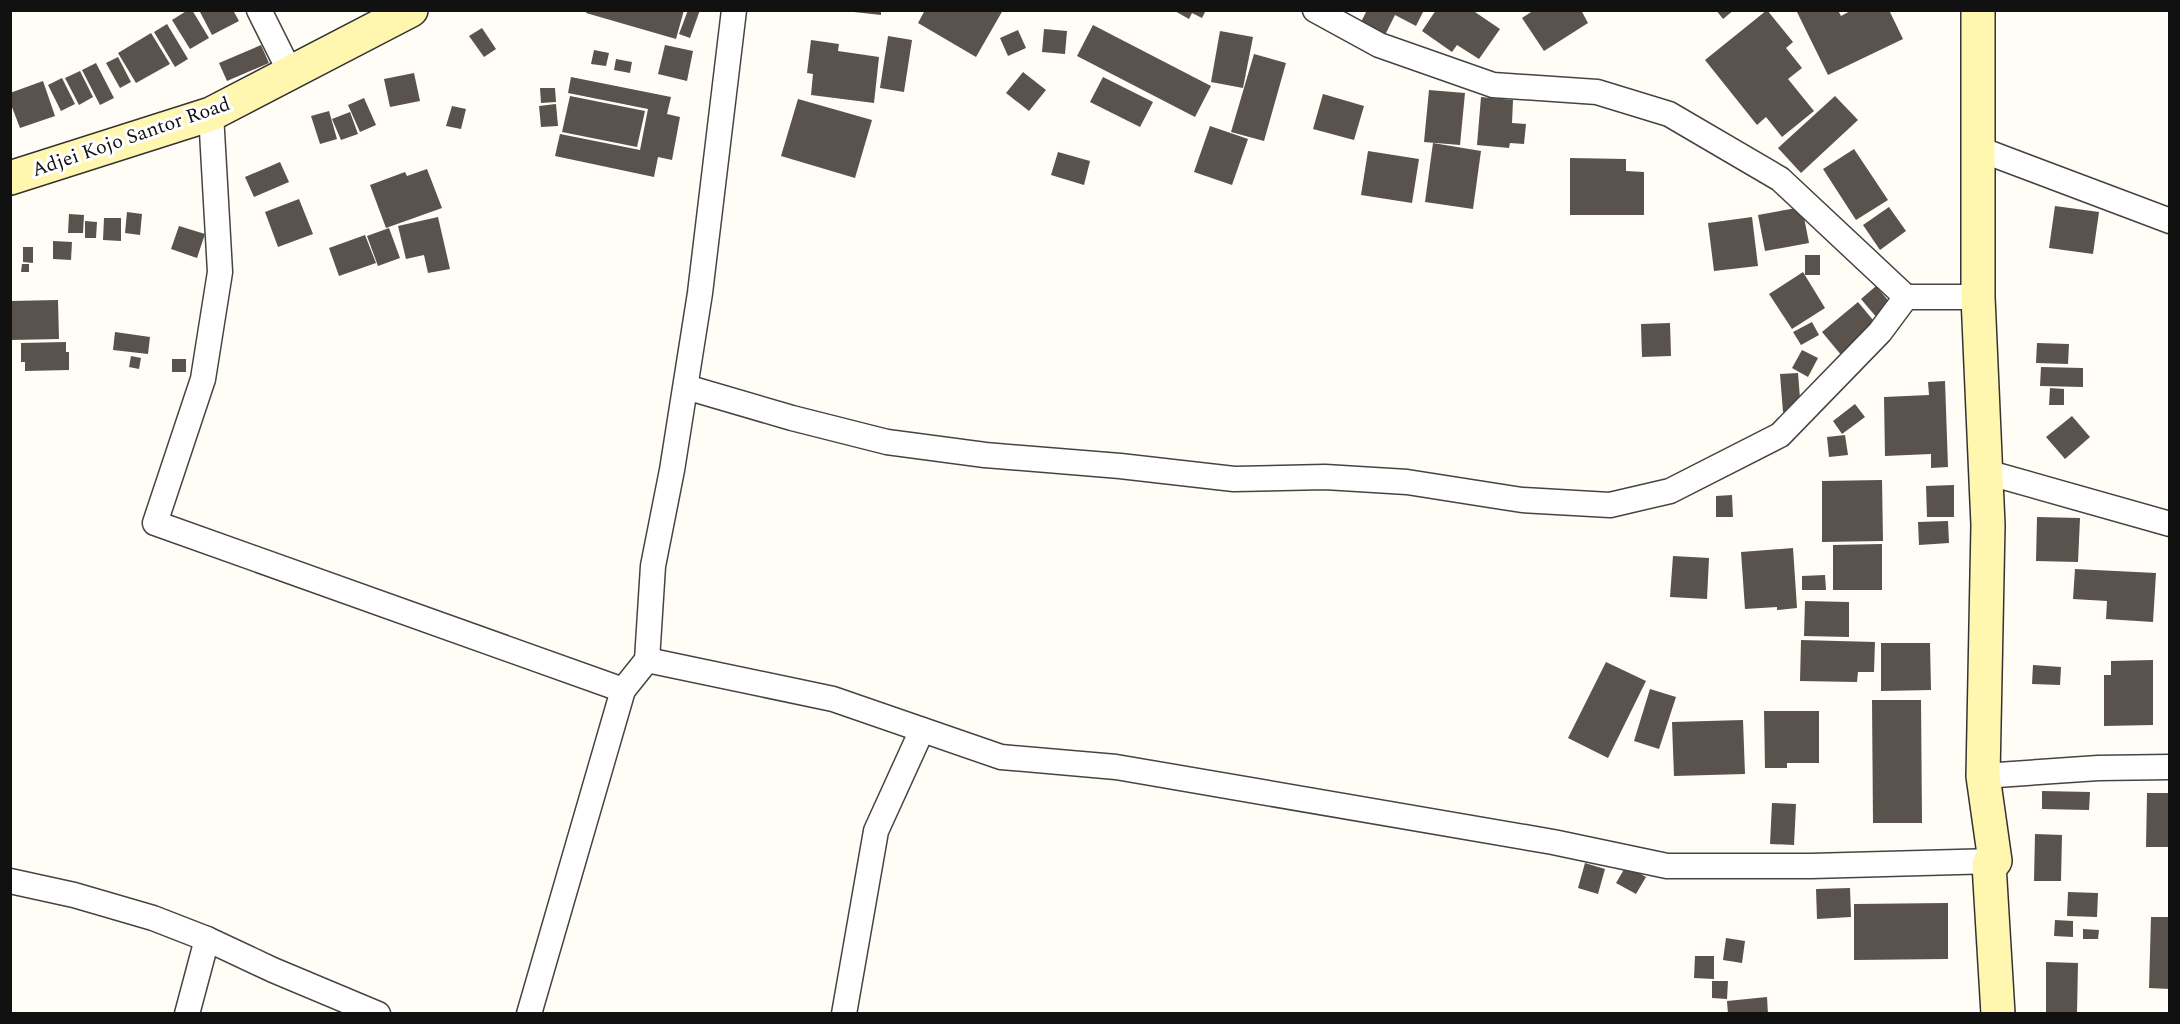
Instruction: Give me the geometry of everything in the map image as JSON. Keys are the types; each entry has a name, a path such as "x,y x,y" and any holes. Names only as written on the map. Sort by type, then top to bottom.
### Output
{"street":[{"path":"259,10 291,74"},
{"name":"Adjei Kojo Santor Road","path":"10,178 211,114 411,10"},
{"path":"529,1014 623,690 646,660 653,566 686,387 734,10"},
{"path":"1315,10 1379,45 1493,85 1597,92 1669,114 1780,179 1906,297 1978,297"},
{"path":"1978,10 1978,297 1988,525 1983,776 1995,861"},
{"path":"211,114 220,272 203,379 155,523 623,690"},
{"path":"1979,149 2169,221"},
{"path":"686,387 792,418 887,442 985,455 1120,466 1234,479 1325,477 1407,482 1522,500 1610,505 1670,491 1780,435 1880,333 1906,297"},
{"path":"1986,472 2169,524"},
{"path":"646,660 833,699 1001,757 1116,767 1553,842 1667,866 1811,866 1995,861"},
{"path":"844,1014 876,831 922,730"},
{"path":"1983,776 2098,768 2169,767"},
{"path":"1995,861 1989,864 1998,1014"},
{"path":"10,881 75,895 153,918 207,939 273,970 378,1014"},
{"path":"187,1014 207,939"}],"building":[{"path":"192,10 209,38 190,49 172,20"},
{"path":"199,10 233,10 239,21 212,35"},
{"path":"587,10 684,10 676,39 586,13"},
{"path":"688,10 700,10 690,38 679,34"},
{"path":"854,10 881,10 881,15 854,12"},
{"path":"925,10 1003,10 976,57 918,23"},
{"path":"1173,10 1206,10 1202,18 1192,13 1189,19"},
{"path":"1367,10 1424,10 1416,26 1395,15 1384,37 1360,24"},
{"path":"1436,10 1472,10 1500,29 1479,59 1457,45 1452,52 1422,31"},
{"path":"1534,10 1581,10 1588,23 1544,51 1522,18"},
{"path":"1716,10 1734,10 1723,19"},
{"path":"1767,10 1793,42 1786,48 1802,68 1788,79 1814,111 1782,137 1766,117 1757,125 1705,60"},
{"path":"1796,10 1838,10 1841,16 1852,10 1889,10 1903,39 1828,75"},
{"path":"167,24 188,59 175,67 154,32"},
{"path":"1093,25 1211,86 1195,117 1077,56"},
{"path":"482,28 496,49 484,57 469,36"},
{"path":"1044,29 1067,31 1065,54 1042,52"},
{"path":"1018,30 1026,48 1008,56 1000,38"},
{"path":"1220,31 1253,37 1243,88 1211,82"},
{"path":"151,33 170,64 136,83 118,53"},
{"path":"888,36 912,40 904,92 880,88"},
{"path":"811,40 839,44 838,51 879,57 874,103 811,95 813,74 807,73"},
{"path":"261,45 269,63 227,81 219,63"},
{"path":"665,45 693,51 687,81 658,74"},
{"path":"594,50 609,53 606,66 591,64"},
{"path":"1254,54 1286,63 1264,141 1231,132"},
{"path":"118,57 131,82 120,88 106,63"},
{"path":"616,59 632,62 630,73 614,70"},
{"path":"96,63 114,98 100,105 82,70"},
{"path":"80,71 93,97 79,105 65,78"},
{"path":"1023,72 1046,90 1029,111 1006,93"},
{"path":"414,73 420,101 390,107 384,79"},
{"path":"571,77 671,97 667,114 680,117 672,160 658,157 654,177 555,156 560,134 640,150 648,109 568,93"},
{"path":"1103,77 1153,102 1140,127 1090,102"},
{"path":"62,78 75,104 61,111 48,85"},
{"path":"43,81 55,116 20,128 10,102 10,93"},
{"path":"540,88 555,88 556,102 541,103"},
{"path":"1429,90 1465,93 1460,145 1424,142"},
{"path":"1323,94 1364,106 1354,140 1313,129"},
{"path":"570,96 645,111 637,147 562,132"},
{"path":"1835,96 1858,120 1801,173 1778,148"},
{"path":"1481,97 1513,100 1512,123 1526,124 1524,144 1510,143 1509,148 1477,145"},
{"path":"364,98 376,125 360,132 348,105"},
{"path":"798,99 872,120 855,178 781,156"},
{"path":"556,104 558,126 541,127 539,106"},
{"path":"452,106 466,109 461,129 446,126"},
{"path":"329,111 337,139 320,144 311,116"},
{"path":"350,112 358,134 341,140 332,119"},
{"path":"1210,126 1248,139 1232,185 1194,172"},
{"path":"1433,143 1481,151 1473,209 1425,202"},
{"path":"1854,149 1888,200 1856,220 1823,169"},
{"path":"1368,151 1419,159 1412,203 1361,195"},
{"path":"1058,152 1090,161 1084,185 1051,175"},
{"path":"1570,158 1626,159 1626,171 1644,172 1644,215 1570,215"},
{"path":"280,162 289,182 254,197 245,177"},
{"path":"427,169 442,208 386,228 370,185 405,172 407,176"},
{"path":"299,199 313,234 278,247 265,212"},
{"path":"2055,206 2099,212 2093,254 2049,248"},
{"path":"1802,207 1809,243 1765,251 1758,215"},
{"path":"1889,207 1906,231 1880,250 1863,225"},
{"path":"127,212 142,214 140,235 125,233"},
{"path":"69,214 84,215 83,233 68,233"},
{"path":"438,217 450,269 428,273 424,255 406,259 398,226"},
{"path":"1752,217 1758,266 1714,271 1708,223"},
{"path":"104,218 121,218 121,241 103,240"},
{"path":"85,221 97,222 96,238 85,238"},
{"path":"179,226 205,234 197,258 171,249"},
{"path":"389,228 400,258 378,266 367,236"},
{"path":"365,235 376,263 339,276 329,248"},
{"path":"53,241 72,242 71,260 53,259"},
{"path":"23,247 33,247 33,263 23,262"},
{"path":"1805,255 1820,255 1820,275 1805,275"},
{"path":"22,264 29,264 29,272 21,272"},
{"path":"1803,272 1825,308 1792,329 1769,294"},
{"path":"1876,286 1892,305 1877,318 1861,299"},
{"path":"58,300 59,339 10,340 10,301"},
{"path":"1858,302 1878,326 1842,356 1822,332"},
{"path":"1812,322 1819,335 1801,345 1793,332"},
{"path":"1670,323 1671,356 1642,357 1641,324"},
{"path":"115,332 150,337 148,354 113,350"},
{"path":"66,342 66,352 69,352 69,370 25,371 25,362 21,362 21,343"},
{"path":"2037,343 2069,344 2068,364 2036,363"},
{"path":"1802,350 1818,358 1808,377 1792,368"},
{"path":"131,356 141,358 139,369 129,367"},
{"path":"172,359 186,359 186,372 172,372"},
{"path":"2041,367 2083,368 2083,387 2040,386"},
{"path":"1798,373 1801,411 1783,412 1780,374"},
{"path":"1945,381 1948,467 1931,468 1931,454 1885,456 1884,397 1929,395 1928,382"},
{"path":"2050,388 2064,389 2064,405 2049,405"},
{"path":"1855,404 1865,417 1842,434 1833,421"},
{"path":"2072,416 2090,437 2065,459 2046,437"},
{"path":"1845,435 1848,455 1829,457 1827,437"},
{"path":"1882,480 1883,541 1822,542 1822,481"},
{"path":"1954,485 1954,517 1927,517 1926,486"},
{"path":"1732,495 1733,517 1716,517 1716,496"},
{"path":"2037,517 2080,518 2078,562 2036,561"},
{"path":"1948,521 1949,543 1919,545 1918,522"},
{"path":"1882,544 1882,590 1833,590 1833,545"},
{"path":"1793,548 1797,608 1745,609 1741,552"},
{"path":"1673,556 1709,558 1707,599 1670,597"},
{"path":"2075,569 2156,573 2153,622 2106,619 2107,601 2073,599"},
{"path":"1825,575 1826,590 1802,590 1802,576"},
{"path":"1805,601 1849,602 1849,637 1804,636"},
{"path":"1801,640 1875,642 1874,672 1858,672 1857,682 1800,681"},
{"path":"1881,643 1930,643 1931,690 1881,691"},
{"path":"2153,660 2153,725 2104,726 2104,675 2111,675 2111,661"},
{"path":"1606,662 1646,681 1608,758 1568,738"},
{"path":"2033,665 2061,667 2060,685 2032,684"},
{"path":"1650,689 1676,697 1659,749 1634,741"},
{"path":"1872,700 1921,700 1922,823 1873,823"},
{"path":"1764,711 1819,711 1819,763 1787,763 1787,768 1765,768"},
{"path":"1743,720 1745,774 1674,776 1672,722"},
{"path":"2042,791 2090,792 2089,810 2042,809"},
{"path":"2147,793 2170,793 2170,847 2146,847"},
{"path":"1772,803 1796,804 1794,845 1770,844"},
{"path":"2035,834 2062,835 2061,881 2034,881"},
{"path":"1585,863 1605,869 1598,894 1578,888"},
{"path":"1626,866 1646,877 1636,894 1616,883"},
{"path":"1850,888 1851,917 1817,919 1816,889"},
{"path":"2068,892 2098,893 2097,917 2067,916"},
{"path":"1948,903 1948,959 1854,960 1854,904"},
{"path":"2151,917 2170,917 2170,989 2149,988"},
{"path":"2055,920 2073,921 2073,937 2054,936"},
{"path":"2083,929 2099,930 2098,939 2083,939"},
{"path":"1726,938 1745,941 1742,963 1723,960"},
{"path":"1695,956 1714,956 1714,979 1694,978"},
{"path":"2046,962 2078,963 2077,1014 2046,1014"},
{"path":"1712,981 1728,981 1727,999 1712,998"},
{"path":"1767,997 1768,1014 1728,1014 1727,1001"}]}
